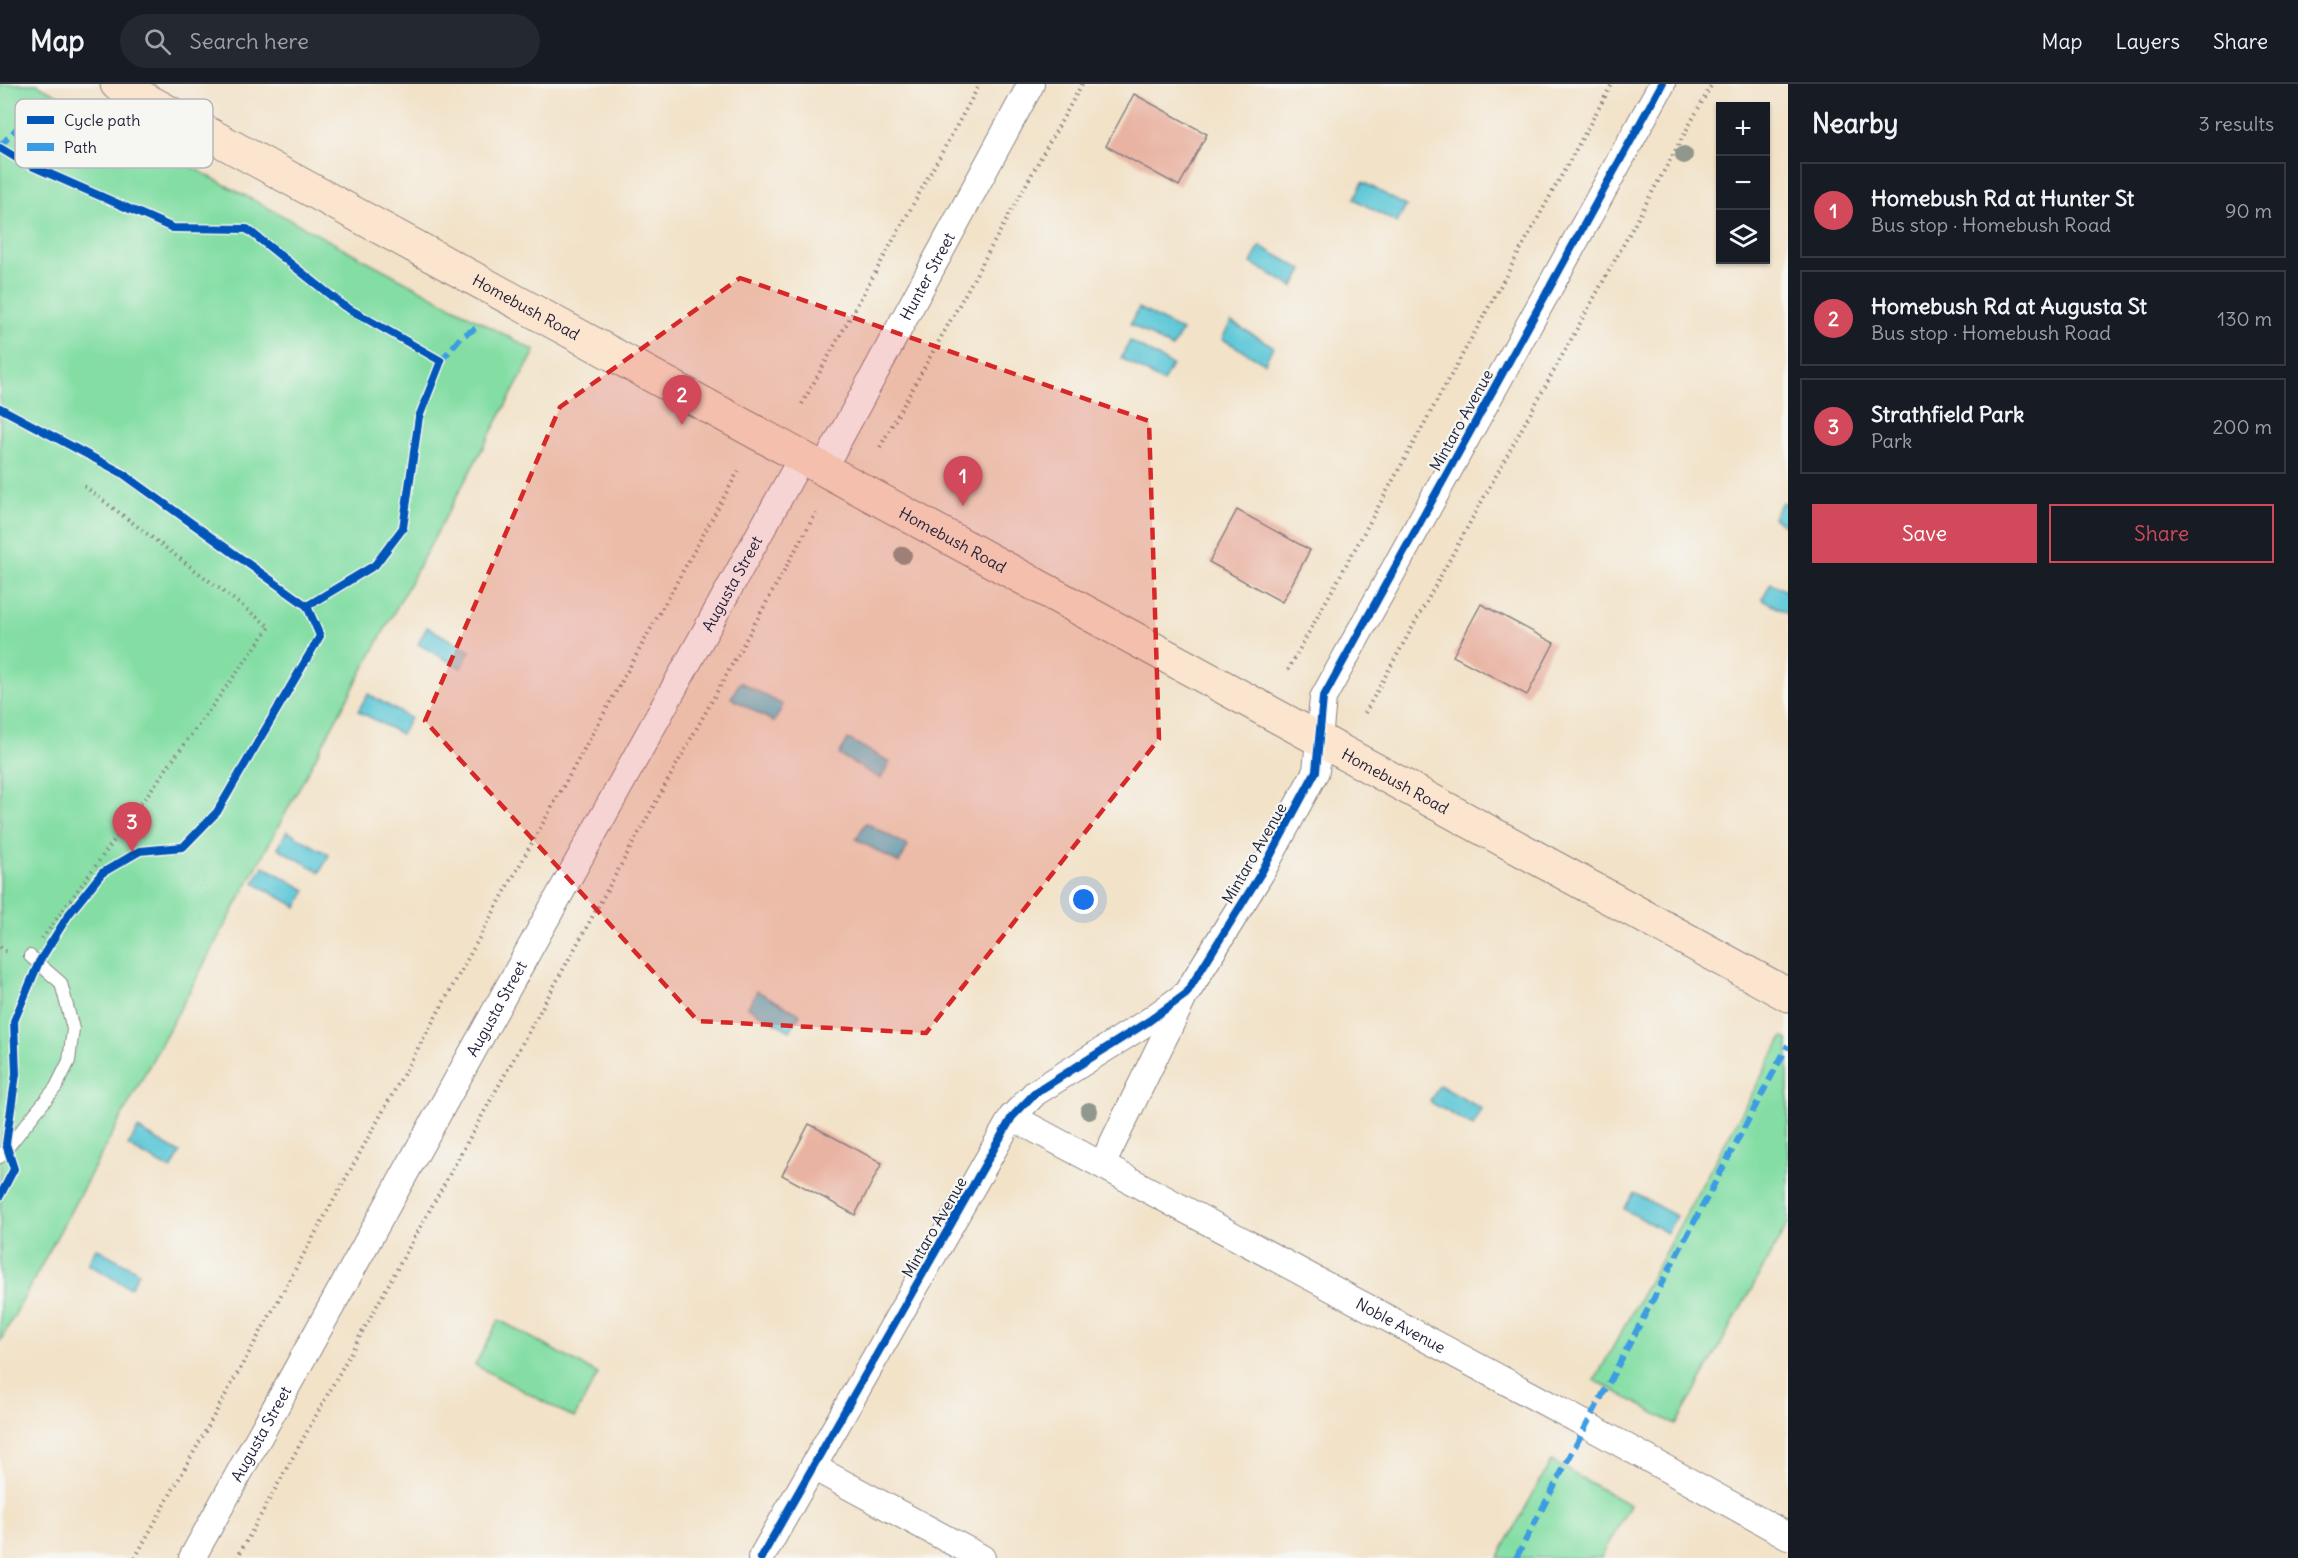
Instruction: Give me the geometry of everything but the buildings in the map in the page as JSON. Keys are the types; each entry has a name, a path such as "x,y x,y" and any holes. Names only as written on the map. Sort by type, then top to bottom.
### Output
{"main road":[{"name":"Homebush Road","path":"117,84 145,99"},
{"name":"Homebush Road","path":"213,136 1788,995"}],"street":[{"name":"Hunter Street","path":"812,463 1031,84"},
{"name":"Mintaro Avenue","path":"761,1558 1012,1117 1035,1093 1149,1021 1186,994 1261,873 1316,771 1317,739 1323,699 1327,691 1662,84"},
{"name":"Augusta Street","path":"192,1558 812,463"},
{"path":"1102,1165 1186,994"},
{"name":"Noble Avenue","path":"1012,1117 1788,1536"},
{"path":"813,1467 982,1558"}],"lane":[{"path":"0,1157 56,1087 69,1060 73,1029 61,983 30,956"}],"path":[{"path":"802,404 980,84"},
{"path":"880,447 1082,84"},
{"path":"1288,670 1612,84"},
{"path":"1365,712 1712,84"},
{"path":"135,1558 740,470"},
{"path":"0,947 23,964 30,956 270,627 84,486"},
{"path":"237,1558 816,513"}],"highlighted area":[{"path":"740,278 1149,421 1159,739 926,1033 698,1021 425,721 560,407"}],"green space":[{"path":"0,84 37,84 65,99 15,99 15,168 194,168 535,351 0,1342"},
{"path":"1783,1037 1788,1040 1788,1223 1676,1425 1595,1380"},
{"path":"499,1320 598,1374 574,1418 475,1365"},
{"path":"1551,1461 1630,1505 1601,1558 1498,1558"}],"water":[{"path":"1363,182 1406,206 1397,223 1354,199"},
{"path":"1260,246 1303,270 1293,287 1251,263"},
{"path":"1139,308 1182,331 1172,348 1130,324"},
{"path":"1231,322 1273,346 1265,363 1222,339"},
{"path":"1130,341 1172,365 1163,382 1121,358"},
{"path":"1782,502 1788,505 1788,527 1773,518"},
{"path":"1771,583 1788,592 1788,614 1762,599"},
{"path":"427,627 470,651 461,668 418,644"},
{"path":"740,682 783,705 774,722 731,698"},
{"path":"368,694 410,718 401,734 358,711"},
{"path":"848,739 890,762 881,779 839,755"},
{"path":"866,823 908,846 899,863 856,839"},
{"path":"287,831 329,855 320,872 278,848"},
{"path":"263,866 306,890 297,907 254,883"},
{"path":"757,991 800,1014 790,1031 748,1007"},
{"path":"1439,1085 1482,1109 1473,1126 1430,1102"},
{"path":"138,1129 180,1153 171,1170 128,1146"},
{"path":"1634,1193 1676,1216 1667,1233 1624,1209"},
{"path":"96,1248 139,1272 130,1288 88,1264"}],"marked path":[{"path":"45,99 48,96"},
{"path":"0,146 15,130"},
{"path":"441,361 461,337 478,327"},
{"path":"1516,1558 1788,1045"}],"cycle path":[{"path":"761,1558 1012,1117 1035,1093 1149,1021 1186,994 1261,873 1316,771 1323,698 1662,84"},
{"path":"0,148 15,157"},
{"path":"0,1196 14,1169 6,1144 16,1074 14,1021 39,962 69,914 102,873 140,851 183,847 217,812 320,636 307,606 375,565 403,528 419,417 441,361 344,306 247,229 173,228 36,168"},
{"path":"0,408 122,473 307,606"}],"place":[{"name":"Homebush Rd at Augusta St","path":"682,425"},
{"name":"Homebush Rd at Hunter St","path":"963,506"},
{"name":"Strathfield Park","path":"132,852"}]}
